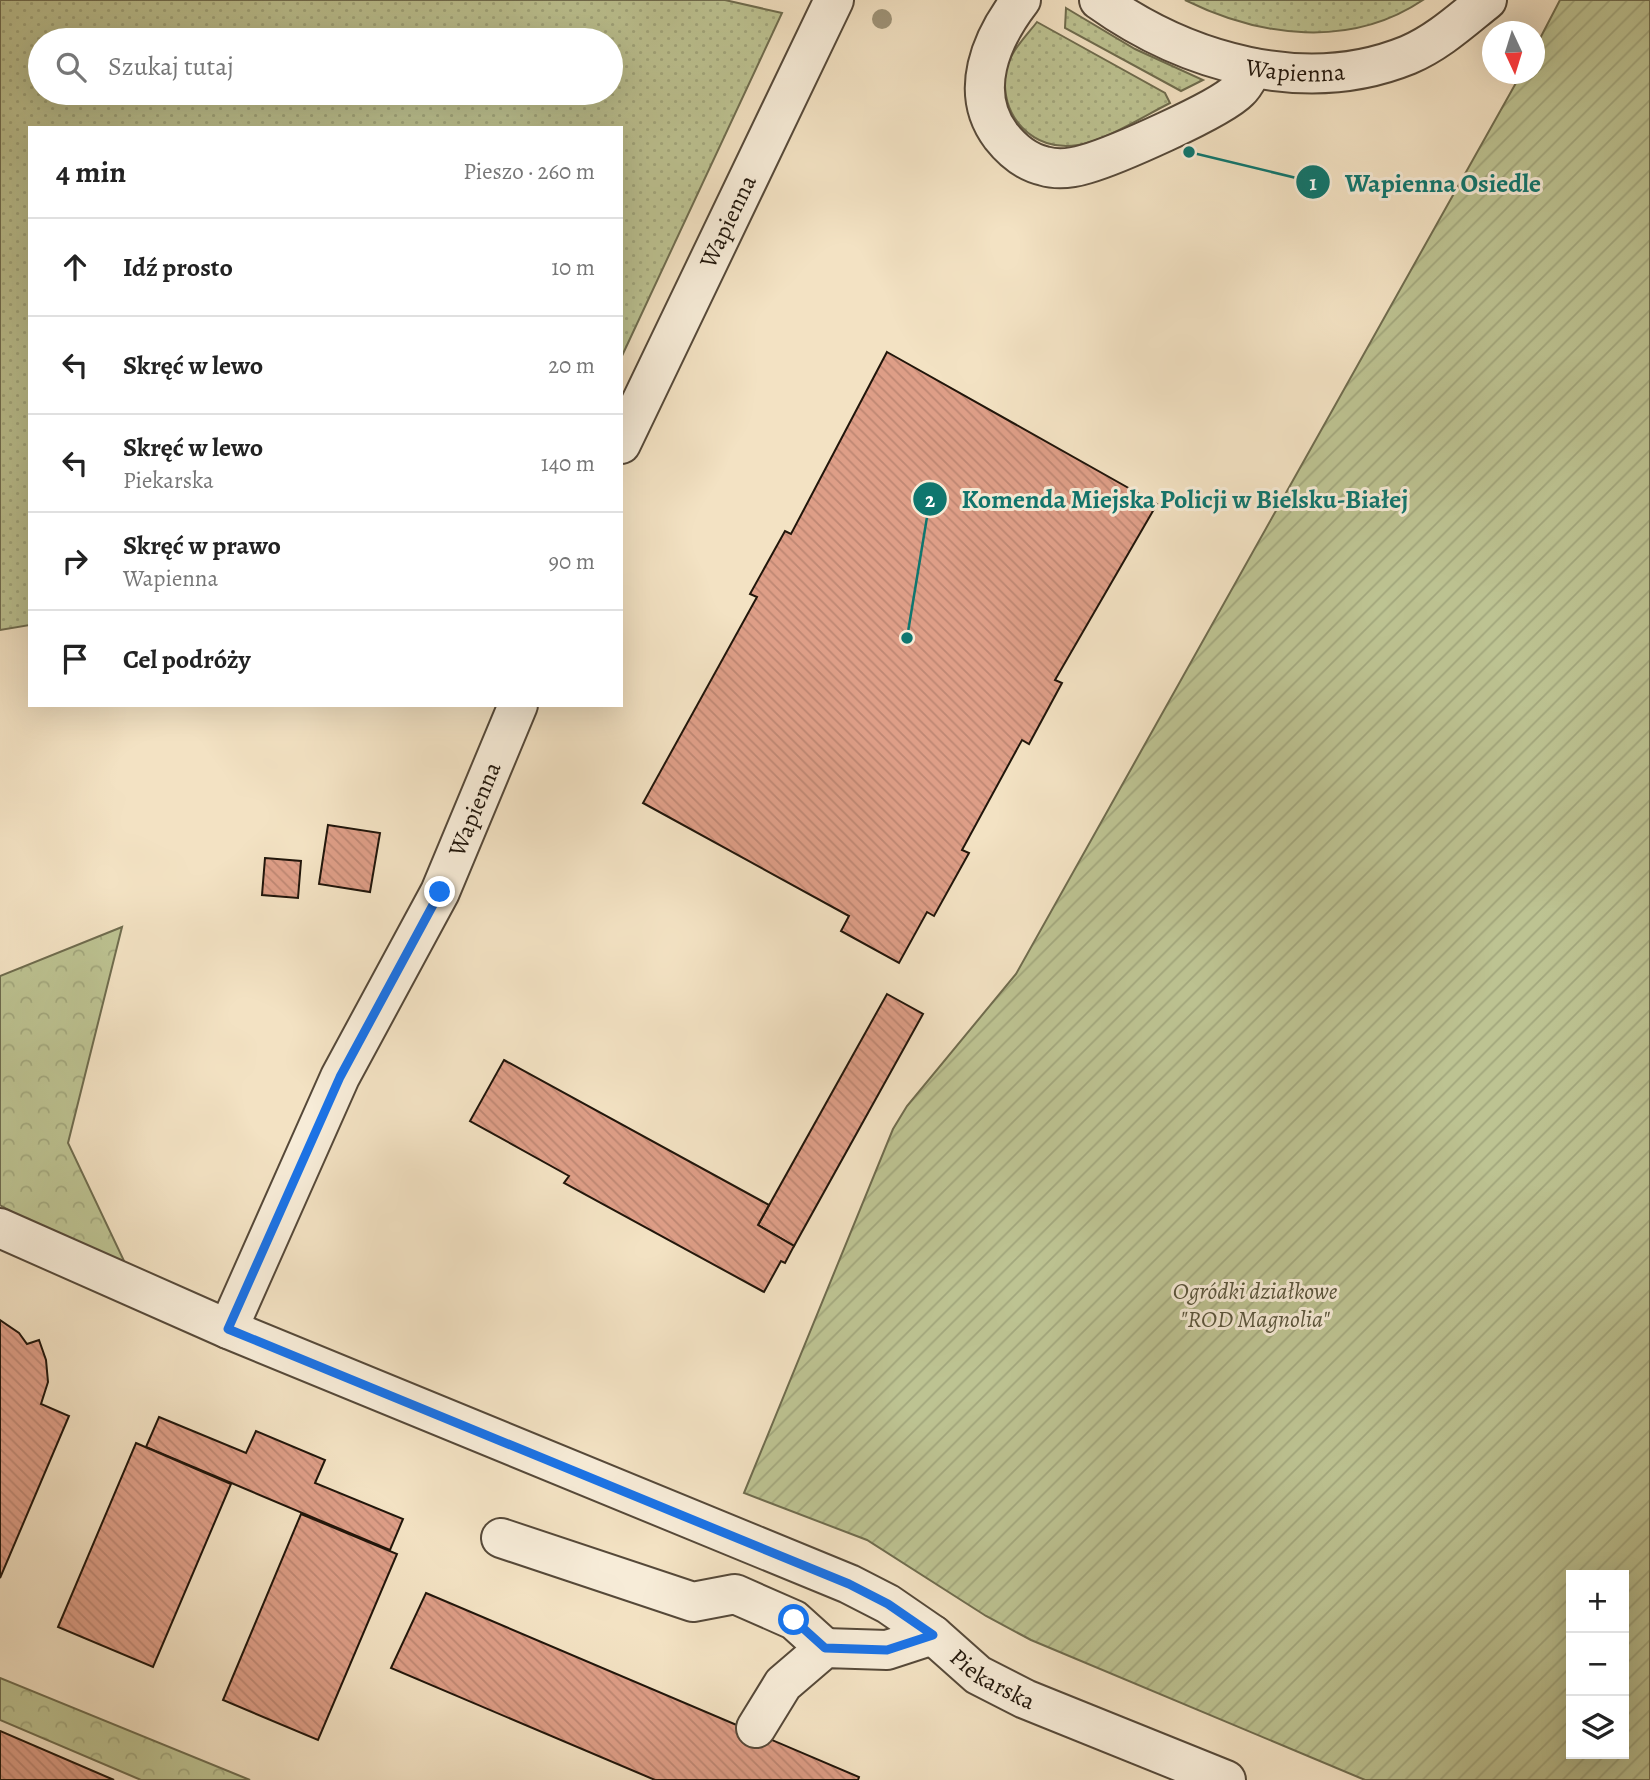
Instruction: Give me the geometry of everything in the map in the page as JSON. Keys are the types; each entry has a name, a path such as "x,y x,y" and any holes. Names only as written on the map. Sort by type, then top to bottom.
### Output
{"street":[{"name":"Wapienna","path":"623,440 834,0"},
{"path":"1021,0 990,57 984,79 985,96 988,117 1009,146 1025,159 1044,166 1083,165 1171,127 1239,90 1253,68"},
{"name":"Wapienna","path":"1099,0 1143,30 1253,68 1315,75 1346,72 1410,54 1449,30 1487,0"},
{"name":"Wapienna","path":"228,1329 340,1077 440,892 517,707"},
{"name":"Piekarska","path":"0,1228 228,1329 849,1584 888,1604 933,1635 978,1675 1025,1699 1226,1780"},
{"path":"501,1538 693,1602 735,1594 794,1620 825,1648 887,1650 933,1635"},
{"path":"756,1728 783,1684 825,1648"}],"green space":[{"path":"0,0 725,0 782,13 623,354 623,126 28,126 28,625 0,630"},
{"path":"1185,0 1423,0 1395,16 1366,26 1305,32 1244,22"},
{"name":"Ogródki działkowe \"ROD Magnolia\"","path":"1560,0 1650,0 1650,1780 1365,1780 1031,1640 986,1616 867,1540 744,1493 893,1129 907,1106 1016,974 1515,84 1545,84 1545,29"},
{"path":"1066,8 1135,49 1203,80 1181,91 1065,28"},
{"path":"1037,22 1165,93 1170,103 1089,143 1062,146 1033,137 1013,116 1005,87 1008,64 1018,45"},
{"path":"122,927 68,1143 134,1282 0,1205 0,976"},
{"path":"0,1678 250,1780 141,1780 0,1720"}],"building":[{"path":"887,352 1157,504 1055,680 1062,683 1029,744 1022,740 962,850 969,853 934,916 927,912 899,963 841,931 849,916 643,803 757,597 750,594 785,531 791,534"},
{"path":"328,825 380,833 370,892 319,884"},
{"path":"265,858 301,861 298,898 262,895"},
{"path":"887,994 923,1014 794,1246 758,1225"},
{"path":"504,1060 769,1205 758,1225 794,1246 785,1263 781,1261 764,1292 564,1183 569,1176 470,1121"},
{"path":"0,1320 19,1333 27,1344 39,1340 46,1360 48,1382 41,1404 69,1416 0,1578"},
{"path":"159,1417 246,1453 256,1431 325,1460 315,1483 403,1519 390,1550 146,1447"},
{"path":"136,1443 231,1484 153,1667 58,1627"},
{"path":"301,1514 397,1554 318,1740 223,1700"},
{"path":"426,1593 859,1777 858,1780 655,1780 391,1668"},
{"path":"0,1731 114,1780 0,1780"}],"place":[{"name":"Wapienna Osiedle","path":"1189,152"},
{"name":"Komenda Miejska Policji w Bielsku-Białej","path":"907,638"}],"route":[{"path":"440,892 340,1077 228,1329 849,1584 888,1604 933,1635 887,1650 825,1648 794,1620"}]}
